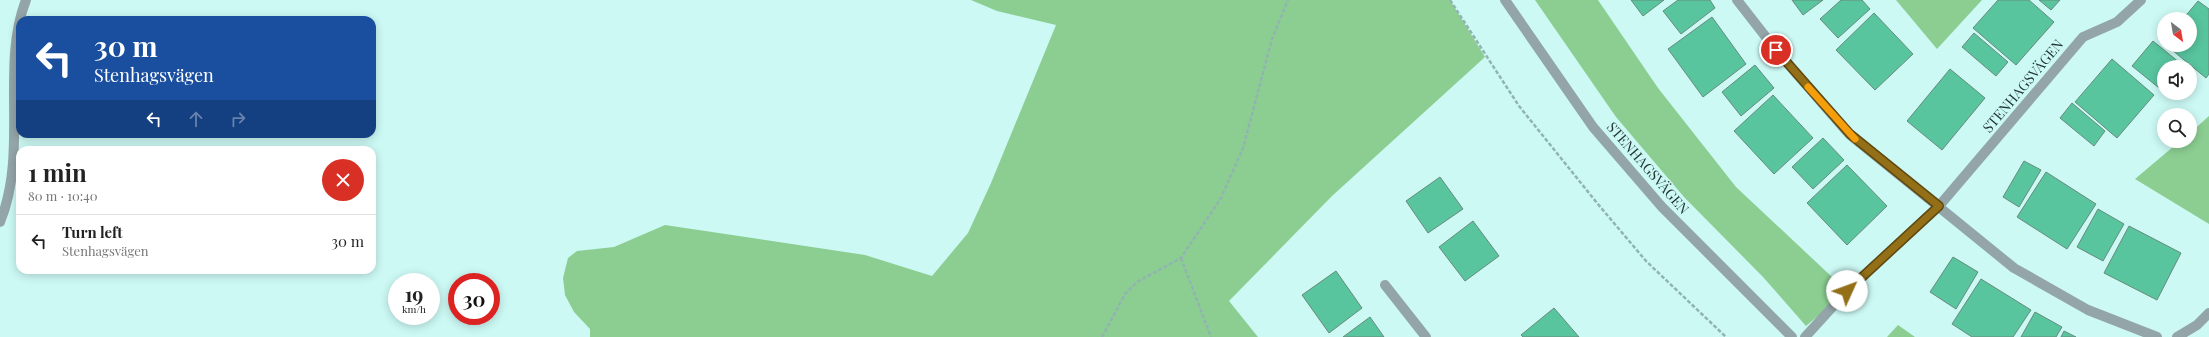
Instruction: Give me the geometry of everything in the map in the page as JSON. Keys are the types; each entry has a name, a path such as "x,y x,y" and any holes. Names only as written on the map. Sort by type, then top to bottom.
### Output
{"street":[{"path":"0,222 8,204 11,148 7,59 16,15 26,0"},
{"name":"STENHAGSVÄGEN","path":"1505,0 1593,127 1662,207 1792,337"},
{"path":"1737,0 1776,50 1850,134 2014,268 2088,310 2157,337"},
{"name":"STENHAGSVÄGEN","path":"1805,337 1847,291 1939,206 2083,37 2117,22 2141,0"},
{"path":"1385,285 1426,337"},
{"path":"2177,337 2197,325 2209,313"}],"path":[{"path":"1102,337 1125,294 1138,282 1181,258 1221,198 1243,148 1272,38 1288,0"},
{"path":"1450,0 1520,106 1597,203 1646,261 1726,337"},
{"path":"1181,258 1211,337"}],"green space":[{"path":"971,0 1450,0 1485,57 1332,196 1229,301 1258,337 590,337 590,329 574,312 565,295 563,278 568,258 577,251 614,247 665,225 865,255 932,276 968,233 991,183 1056,25 997,11"},
{"path":"1535,0 1598,0 1658,88 1736,187 1847,291 1806,326 1763,277 1684,197 1616,117"},
{"path":"1896,0 1982,0 1937,49"},
{"path":"2209,116 2209,224 2135,179 2172,148 2197,148 2197,127"},
{"path":"1898,325 1915,337 1887,337"}],"building":[{"path":"1631,0 1664,0 1643,16"},
{"path":"1678,0 1710,0 1715,8 1681,34 1663,11"},
{"path":"1792,0 1823,0 1803,15"},
{"path":"1841,0 1862,0 1870,9 1838,38 1820,19"},
{"path":"1998,0 2029,0 2054,22 2016,65 1973,28"},
{"path":"2039,0 2060,0 2051,10"},
{"path":"2198,1 2209,9 2209,74 2206,78 2197,71 2197,60 2184,60 2174,52 2197,52 2197,12 2189,12"},
{"path":"1874,13 1913,54 1875,90 1836,50"},
{"path":"1712,17 1746,64 1703,97 1668,49"},
{"path":"1974,33 2008,62 1996,76 1962,47"},
{"path":"2153,41 2157,44 2157,52 2167,52 2176,60 2157,60 2157,86 2132,66"},
{"path":"2112,59 2154,95 2117,138 2075,102"},
{"path":"1755,65 1774,88 1741,116 1722,92"},
{"path":"1950,69 1985,98 1942,150 1907,121"},
{"path":"1773,95 1813,138 1774,174 1734,131"},
{"path":"2072,103 2105,131 2094,146 2060,118"},
{"path":"1823,138 1844,160 1813,189 1792,167"},
{"path":"2024,161 2041,170 2019,207 2003,197"},
{"path":"1847,165 1887,206 1847,245 1807,203"},
{"path":"2046,172 2096,204 2067,249 2017,217"},
{"path":"1440,177 1463,209 1428,233 1406,201"},
{"path":"2098,209 2124,224 2103,261 2077,247"},
{"path":"1473,221 1499,256 1465,281 1439,247"},
{"path":"2129,226 2181,253 2157,300 2104,273"},
{"path":"1953,257 1978,272 1956,309 1930,292"},
{"path":"1336,271 1362,308 1329,333 1302,295"},
{"path":"1981,279 2031,310 2013,337 1972,337 1952,324"},
{"path":"1554,308 1579,337 1523,337 1521,335"},
{"path":"2035,312 2062,327 2056,337 2021,337"},
{"path":"1370,317 1384,337 1343,337"},
{"path":"2064,331 2076,337 2061,337"}],"slow traffic":[{"path":"1808,87 1855,139"}],"route":[{"path":"1776,50 1850,134 1939,206 1847,291"}]}
